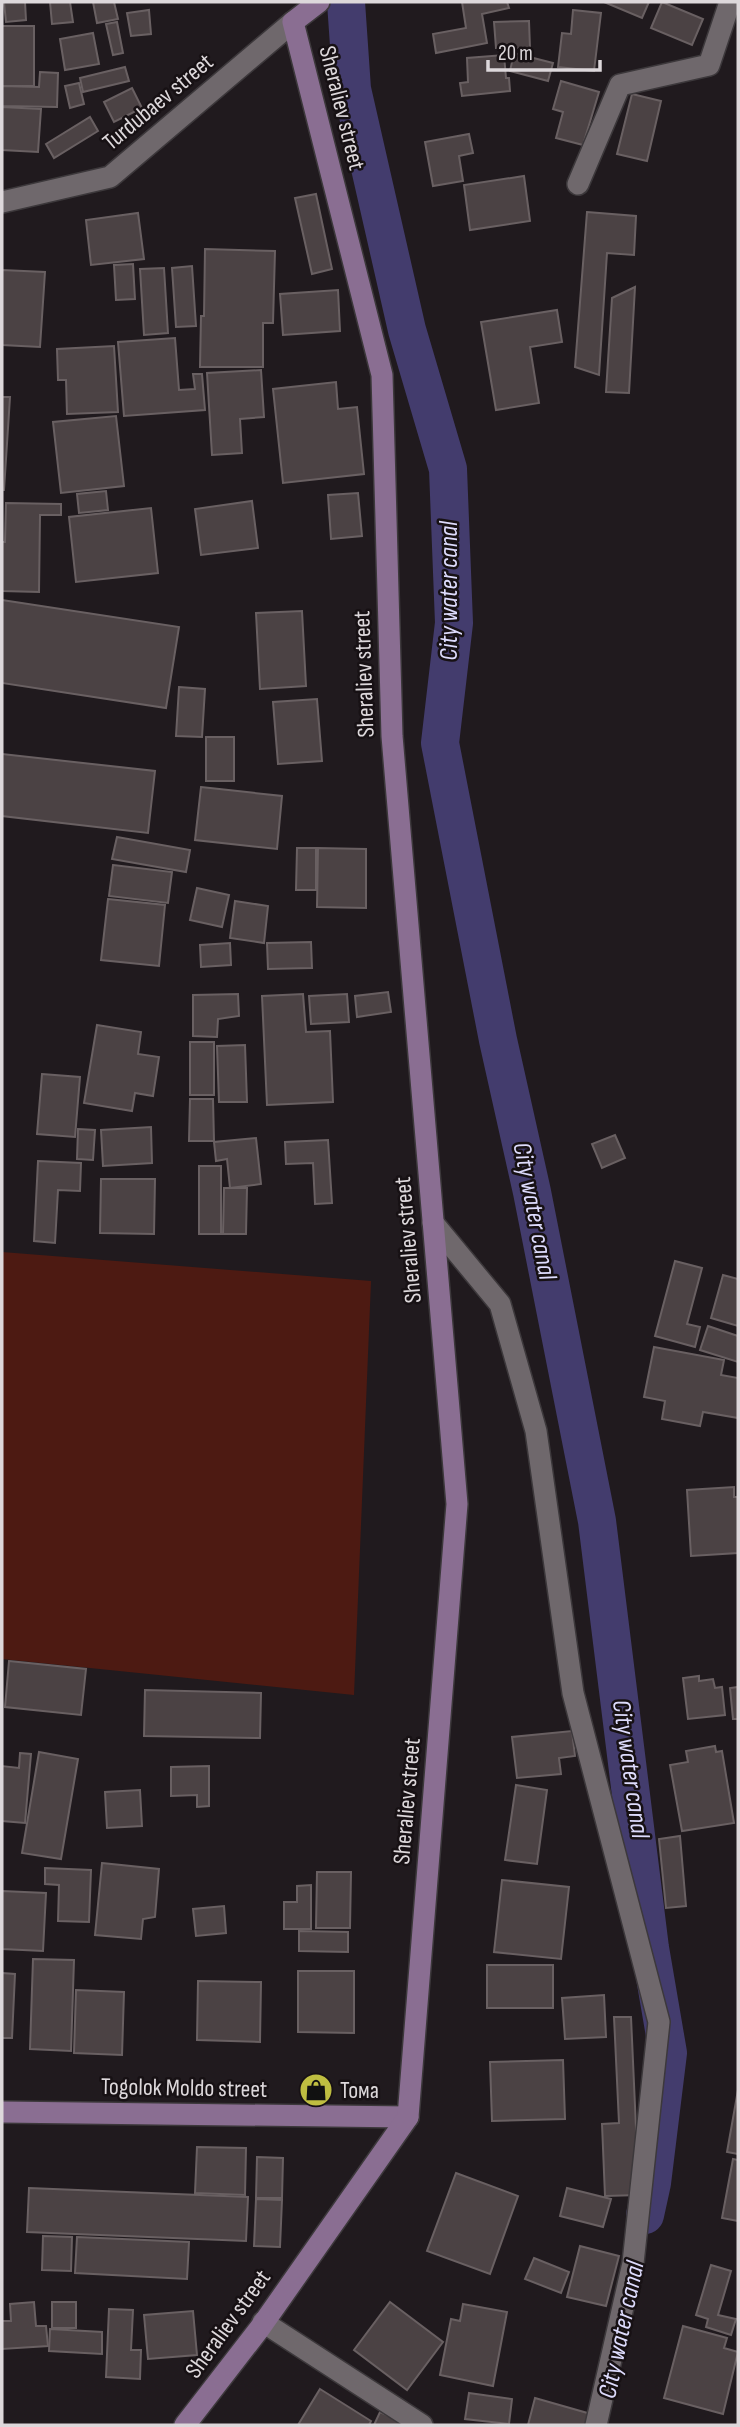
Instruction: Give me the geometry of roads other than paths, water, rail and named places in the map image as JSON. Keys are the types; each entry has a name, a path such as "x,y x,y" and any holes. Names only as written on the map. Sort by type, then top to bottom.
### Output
{"street":[{"name":"Sheraliev street","path":"186,2425 263,2322 408,2117 457,1504 392,736 382,375 293,22 319,2"},
{"path":"579,184 620,85 709,65 730,2"},
{"name":"Turdubaev street","path":"2,202 110,177 293,22"},
{"path":"433,1223 500,1304 532,1418 573,1693 659,2022 633,2263 596,2425"},
{"name":"Togolok Moldo street","path":"2,2112 408,2117"},
{"path":"263,2322 422,2425"}],"waterway":[{"name":"City water canal","path":"346,2 352,89 407,330 448,469 454,623 440,743 597,1521 650,1948 668,2053 652,2183 645,2215"}],"place":[{"name":"Тома","path":"316,2090"}]}
